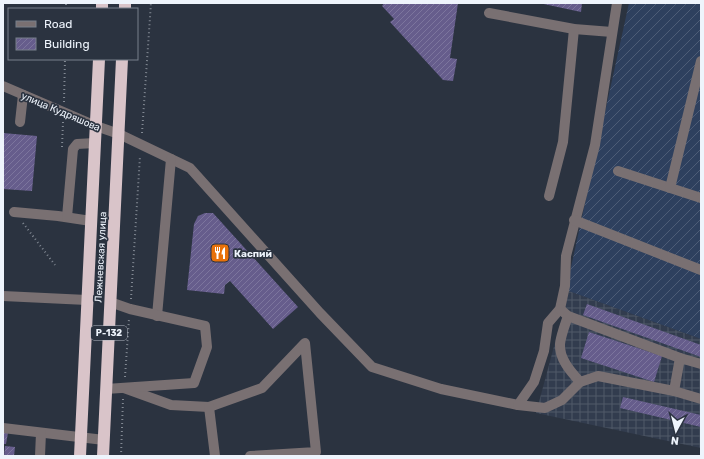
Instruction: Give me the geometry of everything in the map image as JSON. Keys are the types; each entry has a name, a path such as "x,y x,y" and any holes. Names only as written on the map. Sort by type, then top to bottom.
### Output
{"highway":[{"name":"Лежневская улица","path":"80,456 99,60"},
{"name":"Лежневская улица","path":"103,456 122,60"}],"street":[{"path":"518,405 534,382 544,350 548,323 560,309 565,286 566,256 574,220 595,145 617,3"},
{"path":"489,13 574,29 612,32"},
{"path":"549,196 563,142 574,29"},
{"path":"670,188 701,60"},
{"name":"улица Кудряшова","path":"3,86 96,126 119,134 190,168 320,313 372,367 441,389 518,405 545,408 562,400 580,382"},
{"path":"20,122 23,95"},
{"path":"67,217 73,149 77,144 95,143"},
{"path":"157,316 171,159"},
{"path":"618,171 701,198"},
{"path":"14,212 91,221"},
{"path":"574,220 701,270"},
{"path":"3,296 87,300"},
{"path":"106,389 194,383 207,347 205,326 157,316 110,302"},
{"path":"560,309 568,316 680,358 701,364"},
{"path":"568,316 560,344 561,356 569,369 580,382 598,376 674,391 701,399"},
{"path":"124,388 171,405 209,407 262,388 305,343 316,452 250,456"},
{"path":"674,391 680,358"},
{"path":"209,407 215,456"},
{"path":"3,428 104,440"},
{"path":"40,456 41,433"}],"path":[{"path":"121,456 124,388 151,3"},
{"path":"14,212 55,265"}],"shaded area":[{"path":"629,3 701,3 701,339 566,290"},
{"path":"569,291 701,339 701,448 536,413"}],"building":[{"path":"384,3 458,3 450,58 457,59 453,81 443,80 390,22 394,19 382,6"},
{"path":"539,3 582,3 581,12"},
{"path":"3,133 37,136 32,191 3,189"},
{"name":"Каспий","path":"205,213 213,213 298,307 273,329 230,281 225,285 224,294 187,290 194,224 198,216"},
{"path":"587,304 701,345 701,357 583,315"},
{"path":"589,332 662,356 654,382 581,358"},
{"path":"623,397 701,415 701,427 620,408"},
{"path":"3,432 8,433 6,444 3,444"},
{"path":"5,446 15,447 14,456 4,456"}],"place":[{"name":"Каспий","path":"220,253"}]}
